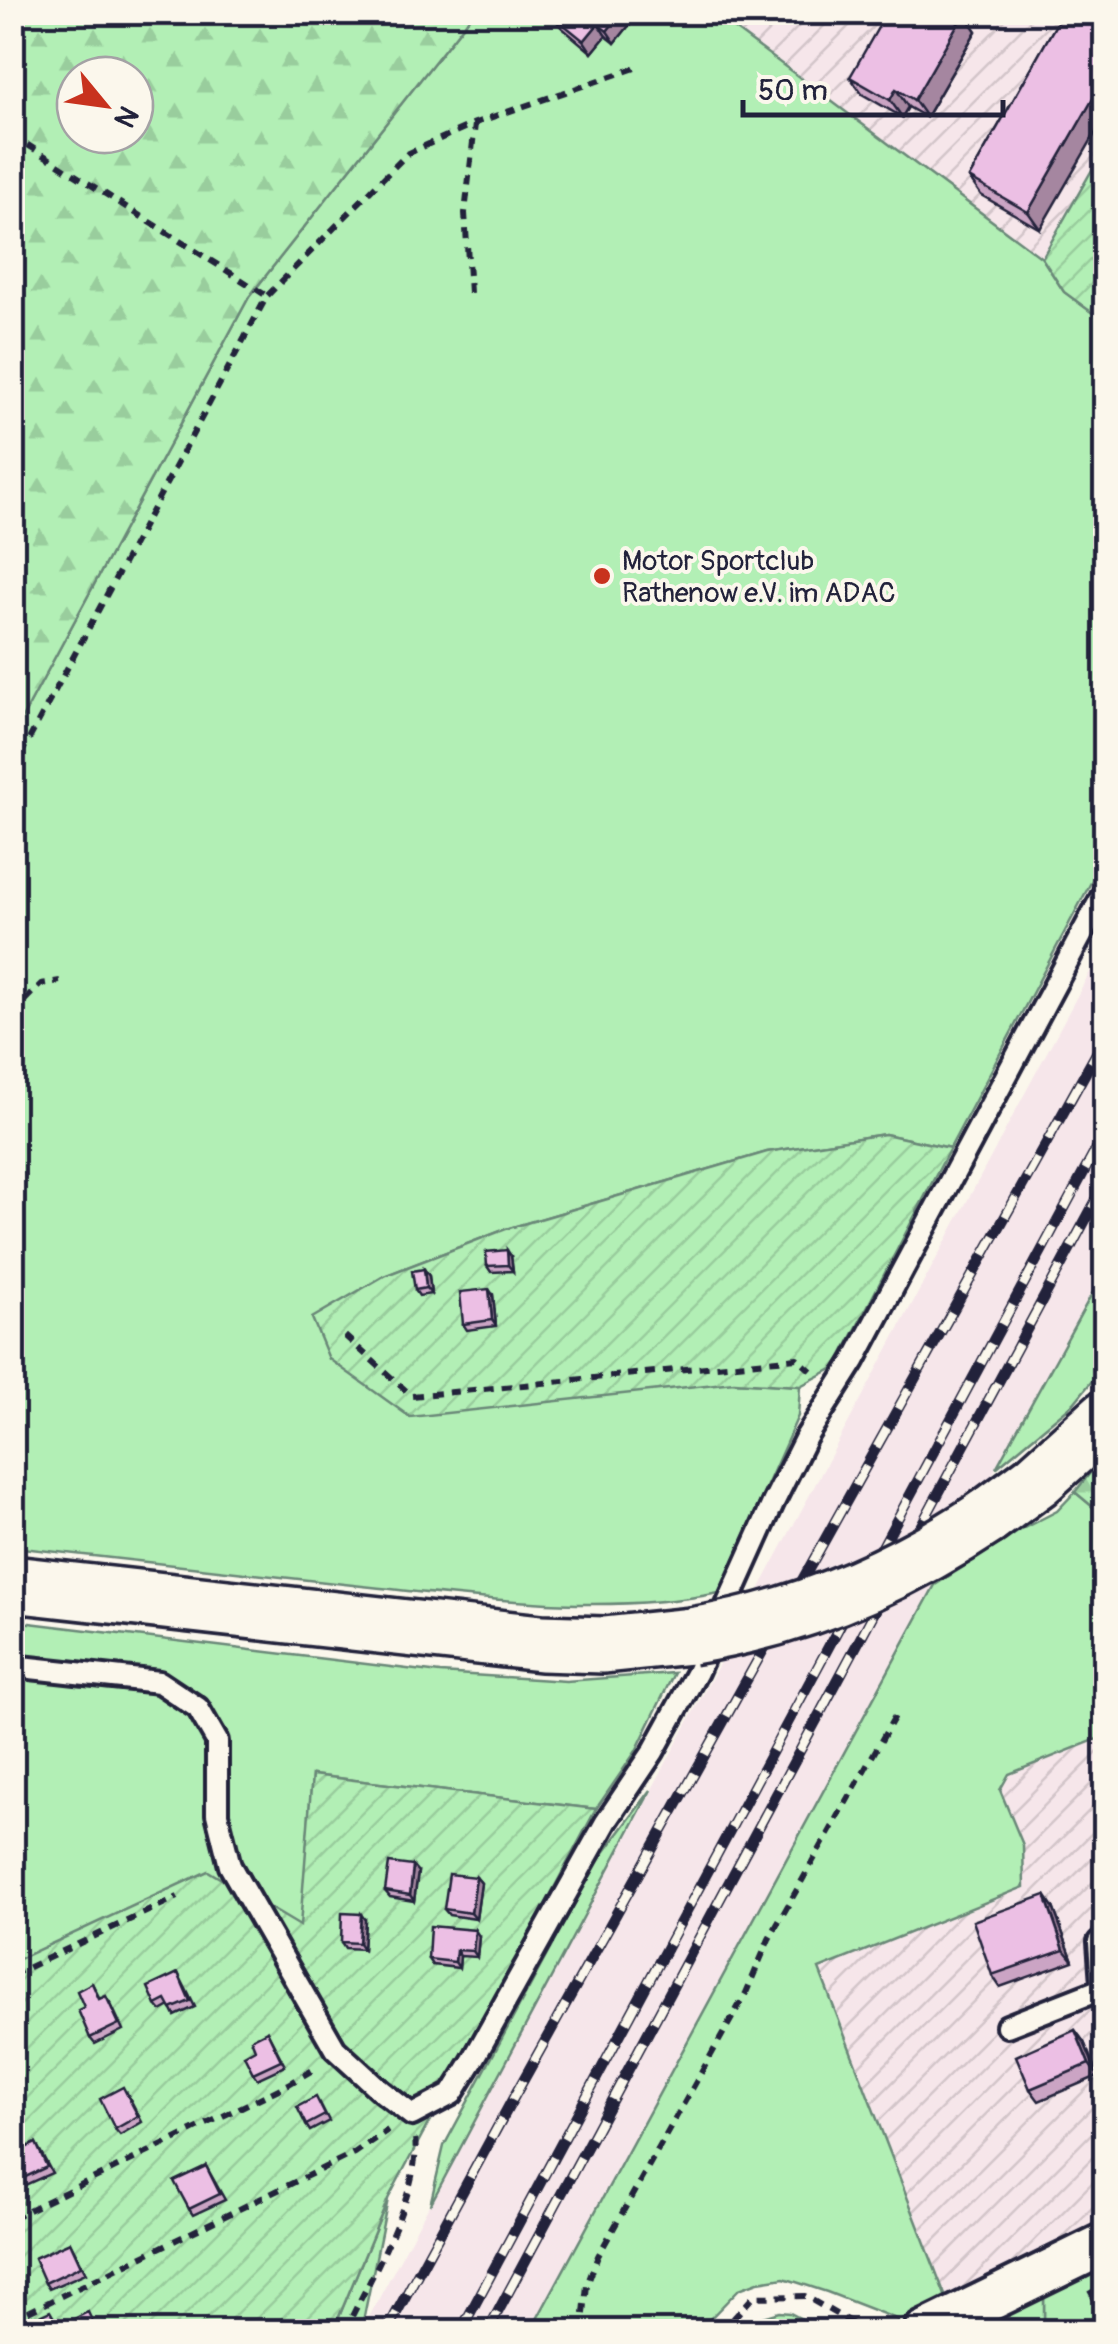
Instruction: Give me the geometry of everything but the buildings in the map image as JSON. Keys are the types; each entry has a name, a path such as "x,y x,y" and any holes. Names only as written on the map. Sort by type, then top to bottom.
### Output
{"main road":[{"path":"12,1584 541,1643 604,1645 691,1636 787,1614 870,1584 987,1517 1038,1480 1106,1418"}],"street":[{"path":"924,2332 1106,2243"}],"lane":[{"path":"12,1666 159,1682 198,1708 217,1742 216,1814 230,1866 335,2050 412,2115 452,2094 606,1822 654,1752 697,1672 806,1437 854,1361 1106,889"},
{"path":"1007,2026 1099,1990 1099,1942 1106,1936"}],"path":[{"path":"12,770 267,296 407,154 475,123 638,67"},
{"path":"470,292 465,213 475,123"},
{"path":"12,135 267,296"},
{"path":"12,1012 41,984 60,981"},
{"path":"345,1336 412,1396 797,1358 816,1376"},
{"path":"582,2332 587,2285 598,2256 746,1993 769,1938 895,1716"},
{"path":"12,1975 178,1897"},
{"path":"12,2218 289,2084"},
{"path":"12,2320 354,2152 412,2115 417,2151 400,2217 344,2332"},
{"path":"722,2332 753,2297 805,2296 867,2332"}],"shaded area":[{"path":"713,13 1105,13 1105,147 1042,258"},
{"path":"1105,944 1105,1270 530,2331 361,2332"},
{"path":"1105,1736 1105,2226 950,2308 819,1969 1023,1887 1023,1845 1000,1790 1009,1774"}],"green space":[{"path":"13,12 473,13 249,297 13,735"},
{"name":"Motor Sportclub Rathenow e.V. im ADAC","path":"473,13 713,13 1042,258 1064,292 1105,322 1105,856 950,1148 885,1134 767,1152 506,1229 384,1276 734,1382 800,1386 798,1416 719,1593 631,1603 540,1603 13,1547 13,735 249,297"},
{"path":"1105,147 1105,322 1064,292 1042,258"},
{"path":"885,1134 950,1148 836,1367 800,1386 734,1382 410,1417 329,1359 312,1318 384,1276 506,1229 767,1152"},
{"path":"1105,1270 1105,1365 1074,1403 996,1468"},
{"path":"1105,1454 1105,1517 1075,1492"},
{"path":"1075,1492 1105,1517 1105,1736 1009,1774 1000,1790 1023,1845 1024,1887 819,1969 950,2308 899,2320 784,2278 739,2289 694,2331 598,2331 590,2325 571,2331 530,2332 935,1585 1057,1511"},
{"path":"13,1621 440,1673 566,1681 674,1673 636,1751 596,1809 312,1775 301,1927 13,1962"},
{"path":"312,1775 596,1809 388,2199 333,2331 13,2331 12,1962 208,1871 300,1926"},
{"path":"651,1790 430,2205 444,2146 597,1862"},
{"path":"388,2199 361,2331 333,2331"},
{"path":"1105,2264 1105,2331 1040,2332 1044,2295"},
{"path":"1044,2295 1040,2331 972,2332"},
{"path":"779,2312 790,2313 825,2331 742,2331"}],"railway":[{"path":"386,2332 1106,1036"},
{"path":"460,2332 1106,1131"},
{"path":"487,2332 1106,1182"}],"place":[{"name":"Motor Sportclub Rathenow e.V. im ADAC","path":"602,576"}]}
